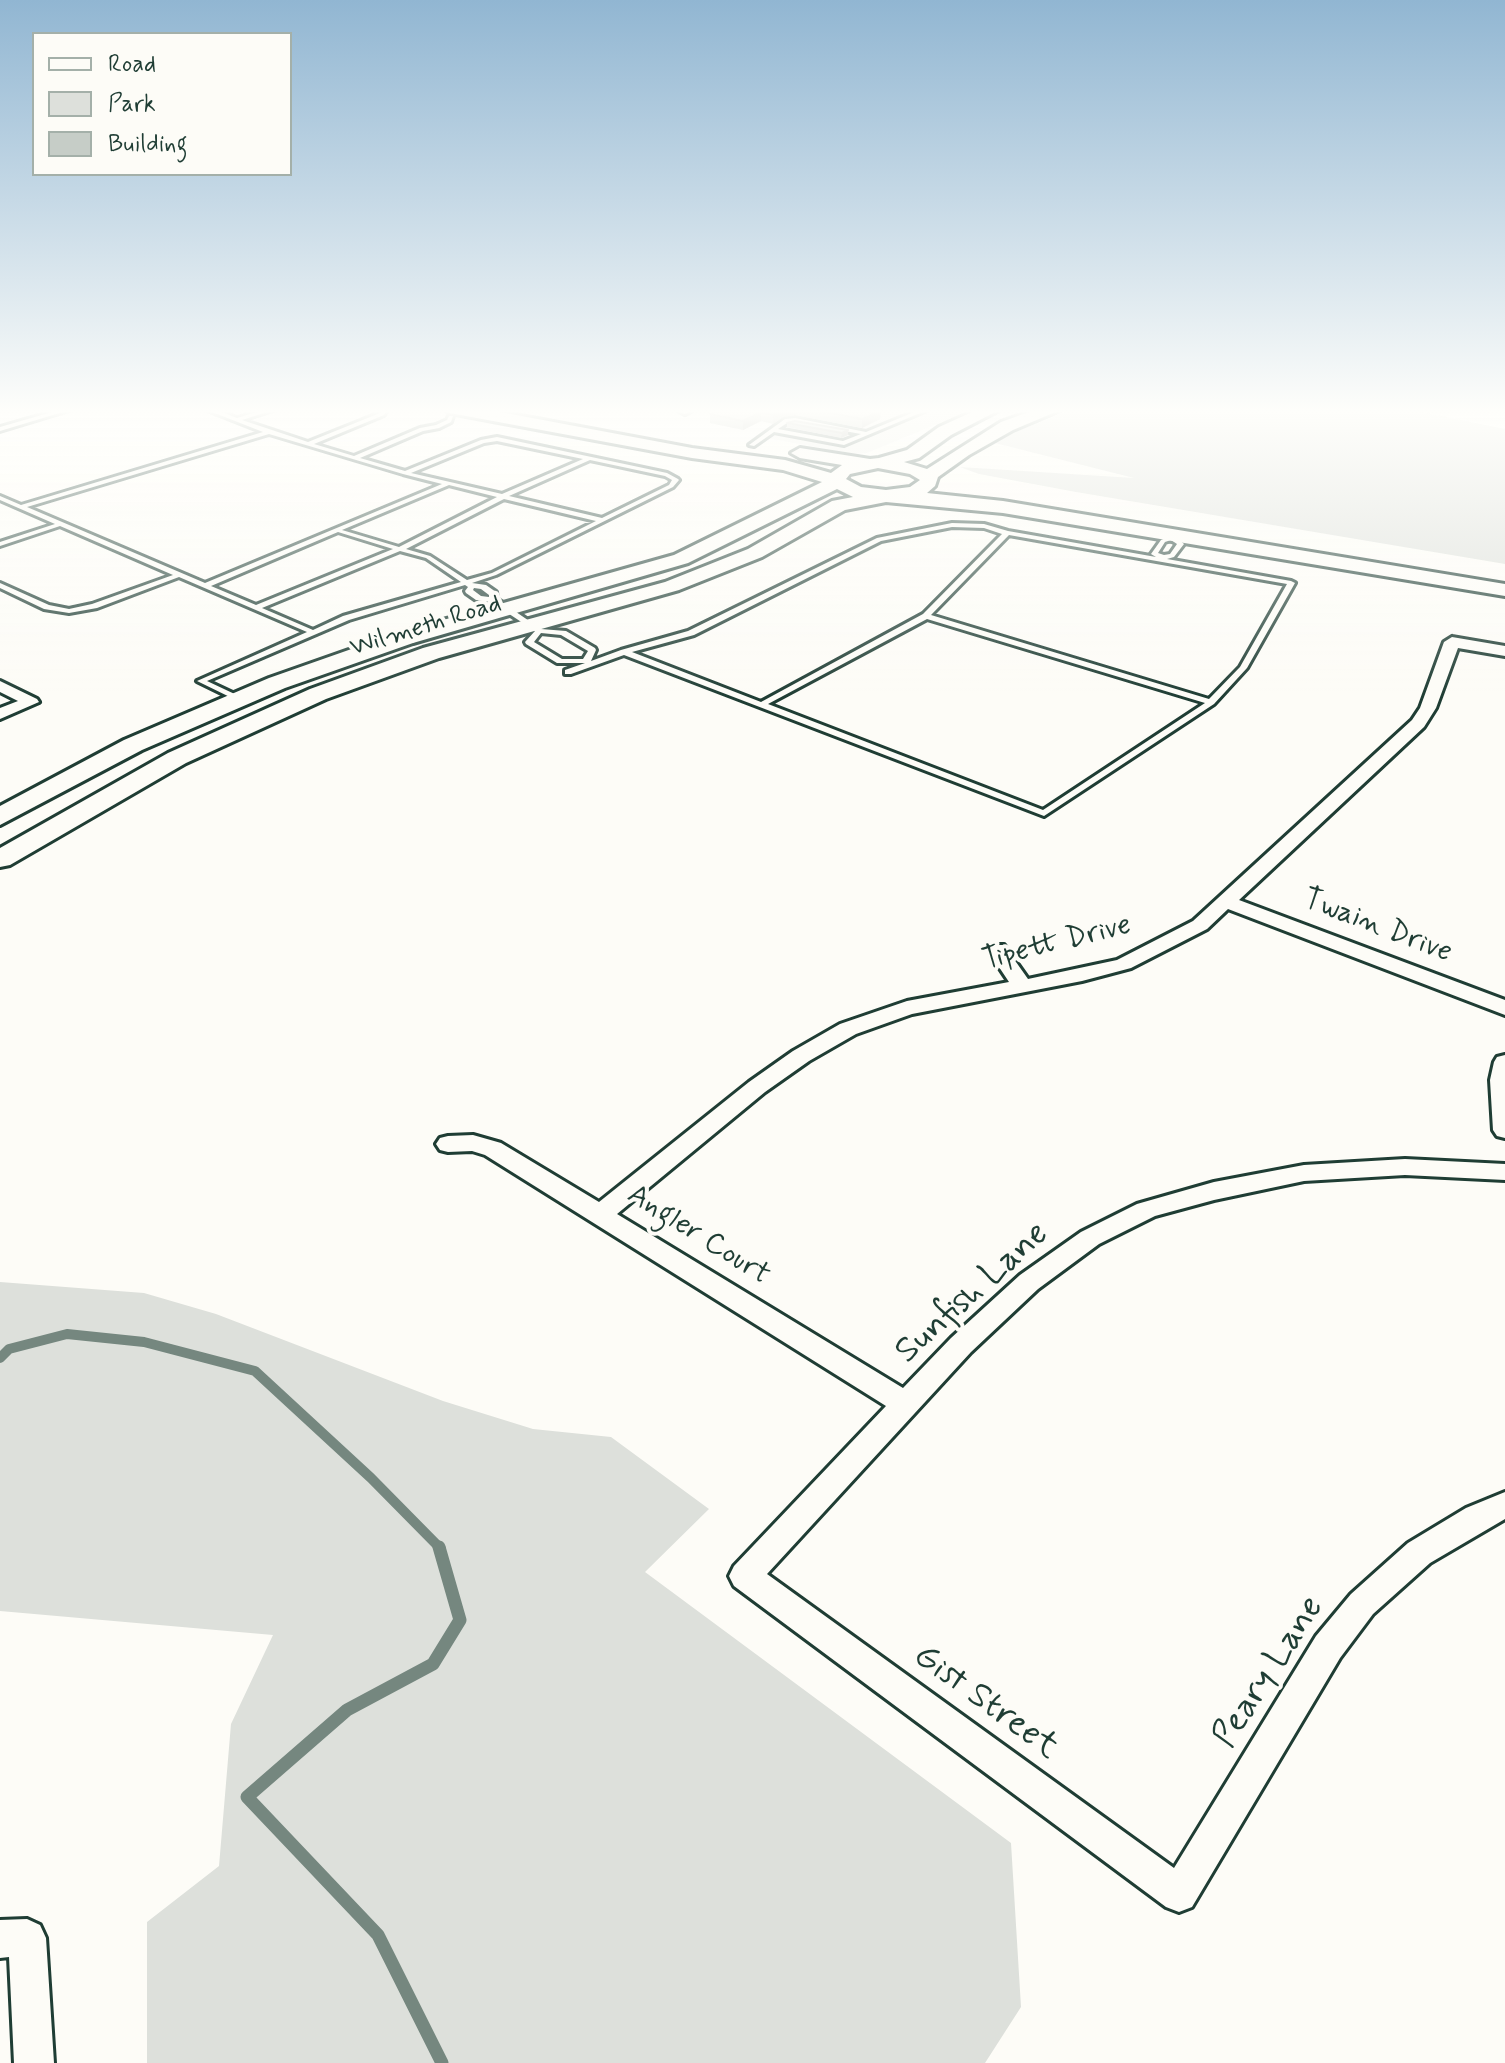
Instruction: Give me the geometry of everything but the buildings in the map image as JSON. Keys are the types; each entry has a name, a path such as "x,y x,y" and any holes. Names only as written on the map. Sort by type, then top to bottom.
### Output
{"street":[{"name":"Wilmeth Road","path":"0,817 133,745 238,699 500,604 691,555 790,504"},
{"name":"Wilmeth Road","path":"0,859 177,758 280,711 431,653 535,628 712,571 780,541 827,510 854,504"},
{"path":"975,504 1505,590"},
{"path":"1110,504 1115,505"},
{"path":"1308,537 1505,571"},
{"name":"Tipett Drive","path":"602,1213 757,1087 801,1056 848,1029 907,1008 1124,964 1200,925 1418,723 1428,708 1452,642 1505,651"},
{"path":"0,686 31,702 0,714"},
{"name":"Twain Drive","path":"1227,902 1505,1008"},
{"path":"997,949 1022,986"},
{"path":"1505,1062 1501,1080 1505,1130"},
{"name":"Angler Court","path":"448,1144 473,1143 493,1149 602,1213 906,1404"},
{"name":"Sunfish Lane","path":"745,1576 961,1345 1029,1282 1090,1238 1146,1210 1214,1191 1304,1173 1405,1167 1505,1172"},
{"name":"Peary Lane","path":"1179,1894 1328,1647 1362,1604 1419,1553 1477,1517 1505,1505"},
{"name":"Gist Street","path":"745,1576 1179,1894"},
{"path":"14,1938 34,2063"}],"lane":[{"path":"15,504 312,632"},
{"path":"21,507 30,504"},
{"path":"205,586 402,504"},
{"path":"256,608 402,548 488,504"},
{"path":"538,504 602,520"},
{"path":"238,699 201,681 360,612 469,584 494,574 634,504"},
{"path":"0,544 61,524"},
{"path":"568,672 588,662 691,633 879,539 952,525 984,526 1007,533 1291,583 1243,668 1211,702 1044,813 624,652"},
{"path":"340,532 402,548 441,564 469,584"},
{"path":"761,705 926,616 1007,533"},
{"path":"1161,558 1172,556 1181,544 1175,538"},
{"path":"0,585 47,607 69,611 94,606 179,575"},
{"path":"469,584 469,591 479,598 500,604 535,628 563,633 592,650 588,662"},
{"path":"926,616 1211,702"},
{"path":"535,628 529,642 560,661 588,662"}],"green space":[{"path":"1149,504 1505,504 1505,564"},
{"path":"0,1282 144,1293 216,1314 443,1401 533,1429 611,1437 709,1509 645,1572 1011,1843 1021,2007 985,2063 147,2063 147,1922 219,1866 231,1724 273,1635 0,1611"}],"waterway":[{"path":"0,1358 9,1349 67,1334 144,1342 255,1371 371,1478 441,1549"},
{"path":"439,1547 460,1620 433,1664 347,1710 247,1797 378,1935 442,2063"}]}
